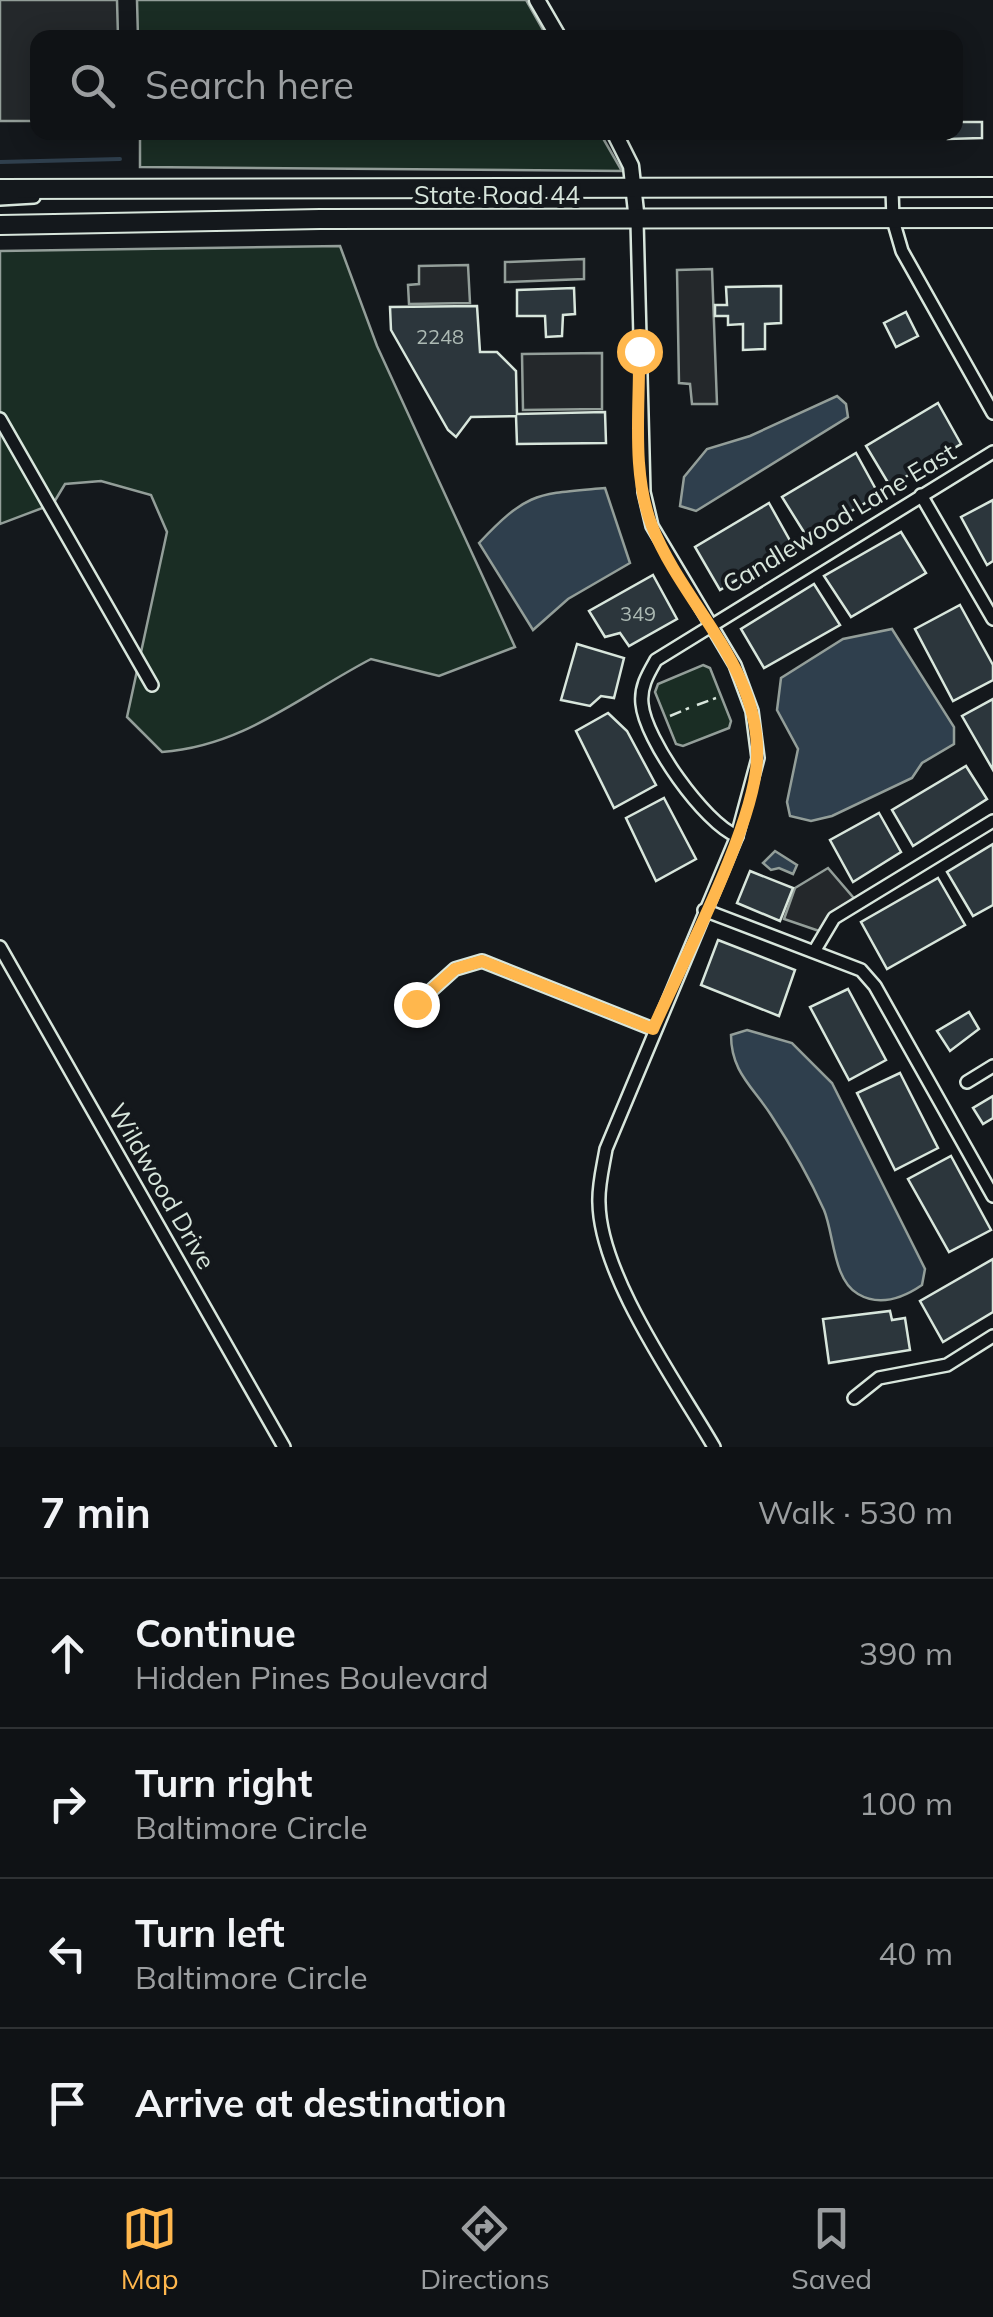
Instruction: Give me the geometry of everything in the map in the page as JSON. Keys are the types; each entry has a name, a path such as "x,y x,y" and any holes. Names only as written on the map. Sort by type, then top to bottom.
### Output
{"main road":[{"name":"State Road 44","path":"0,189 993,187"},
{"name":"State Road 44","path":"0,225 320,218 993,218"}],"street":[{"path":"538,0 555,30"},
{"path":"618,140 631,166 636,190 644,492 652,526 734,665 752,712 758,758 736,836 606,1149 598,1203 618,1279 714,1447"},
{"path":"0,198 168,186"},
{"path":"892,189 893,220 902,251 993,413"},
{"path":"0,419 152,684"},
{"name":"Candlewood Lane East","path":"736,836 700,811 646,720 642,702 644,680 656,660 708,623 993,452"},
{"path":"921,495 993,619"},
{"path":"815,950 834,918 993,821"},
{"path":"704,910 861,970 875,986 993,1196"},
{"name":"Wildwood Drive","path":"0,947 284,1447"},
{"path":"416,1004 455,969 482,961 653,1029"},
{"path":"967,1082 993,1066"},
{"path":"854,1398 879,1378 947,1365 993,1336"}],"green space":[{"path":"137,0 526,0 543,30 138,30"},
{"path":"140,140 604,140 622,171 140,167"},
{"path":"340,246 377,346 515,647 439,676 371,659 245,730 192,748 162,752 127,717 167,532 151,495 101,481 65,484 53,504 0,524 0,251"},
{"path":"703,665 710,668 731,721 729,728 683,746 676,744 655,692 658,684"}],"shaded area":[{"path":"0,0 117,0 118,30 30,30 30,121 0,121"},
{"path":"584,259 584,279 505,282 505,262"},
{"path":"468,265 470,303 409,304 408,285 419,284 419,266"},
{"path":"712,269 717,404 692,404 690,384 679,383 677,270"},
{"path":"602,353 602,409 523,410 522,354"},
{"path":"828,868 858,903 825,933 784,919 795,888"}],"water":[{"path":"837,396 846,404 848,417 696,511 680,506 684,477 707,449 750,436"},
{"path":"605,488 630,563 568,599 533,630 479,543 510,513 535,498"},
{"path":"892,629 954,727 954,744 922,763 912,778 832,816 811,821 790,816 787,802 798,749 777,710 781,678 843,639"},
{"path":"775,851 797,865 793,874 779,868 771,870 763,863"},
{"path":"747,1030 792,1043 832,1083 925,1269 922,1285 907,1294 883,1300 866,1298 850,1287 806,1174 735,1059 731,1035"}],"building":[{"path":"963,122 982,122 982,138 963,139"},
{"path":"781,286 781,323 765,324 765,349 743,350 743,324 728,325 728,316 715,316 715,305 727,305 726,287"},
{"path":"574,288 575,314 563,315 562,336 546,337 545,316 517,316 517,290"},
{"path":"477,306 480,352 497,352 516,371 517,414 605,412 606,443 517,444 516,416 471,417 456,437 448,430 391,330 390,307"},
{"path":"906,312 918,336 896,347 884,323"},
{"path":"938,403 961,444 890,486 866,446"},
{"path":"856,453 879,495 807,537 782,497"},
{"path":"993,500 993,561 987,565 961,517"},
{"path":"769,503 793,546 720,590 695,547"},
{"path":"901,532 926,573 851,617 824,576"},
{"path":"653,575 677,619 629,646 620,633 605,637 589,611"},
{"path":"814,584 840,625 764,668 741,629"},
{"path":"960,605 993,665 993,680 953,701 915,629"},
{"path":"577,644 624,658 614,698 601,696 590,706 561,700"},
{"path":"993,699 993,770 962,716"},
{"path":"608,713 627,731 656,785 614,808 576,731"},
{"path":"966,766 987,799 913,846 892,810"},
{"path":"664,798 696,859 656,881 626,818"},
{"path":"879,813 901,852 853,882 830,840"},
{"path":"993,844 993,905 973,916 947,872"},
{"path":"750,871 793,888 780,921 737,903"},
{"path":"938,878 965,925 887,969 861,922"},
{"path":"718,940 795,970 779,1016 701,985"},
{"path":"848,989 886,1060 849,1080 810,1007"},
{"path":"969,1012 979,1029 950,1051 937,1031"},
{"path":"900,1073 938,1148 895,1170 857,1093"},
{"path":"993,1096 993,1118 983,1124 973,1108"},
{"path":"951,1156 991,1230 949,1252 908,1179"},
{"path":"993,1259 993,1312 943,1342 920,1301"},
{"path":"890,1311 892,1320 905,1318 910,1350 829,1363 823,1319"}],"waterway":[{"path":"0,162 120,159"}],"fence":[{"path":"697,705 716,698"},
{"path":"670,716 689,708"}],"route":[{"path":"416,1004 455,969 482,961 653,1029 736,836 758,758 752,712 734,665 652,526 640,463 639,351"}]}
